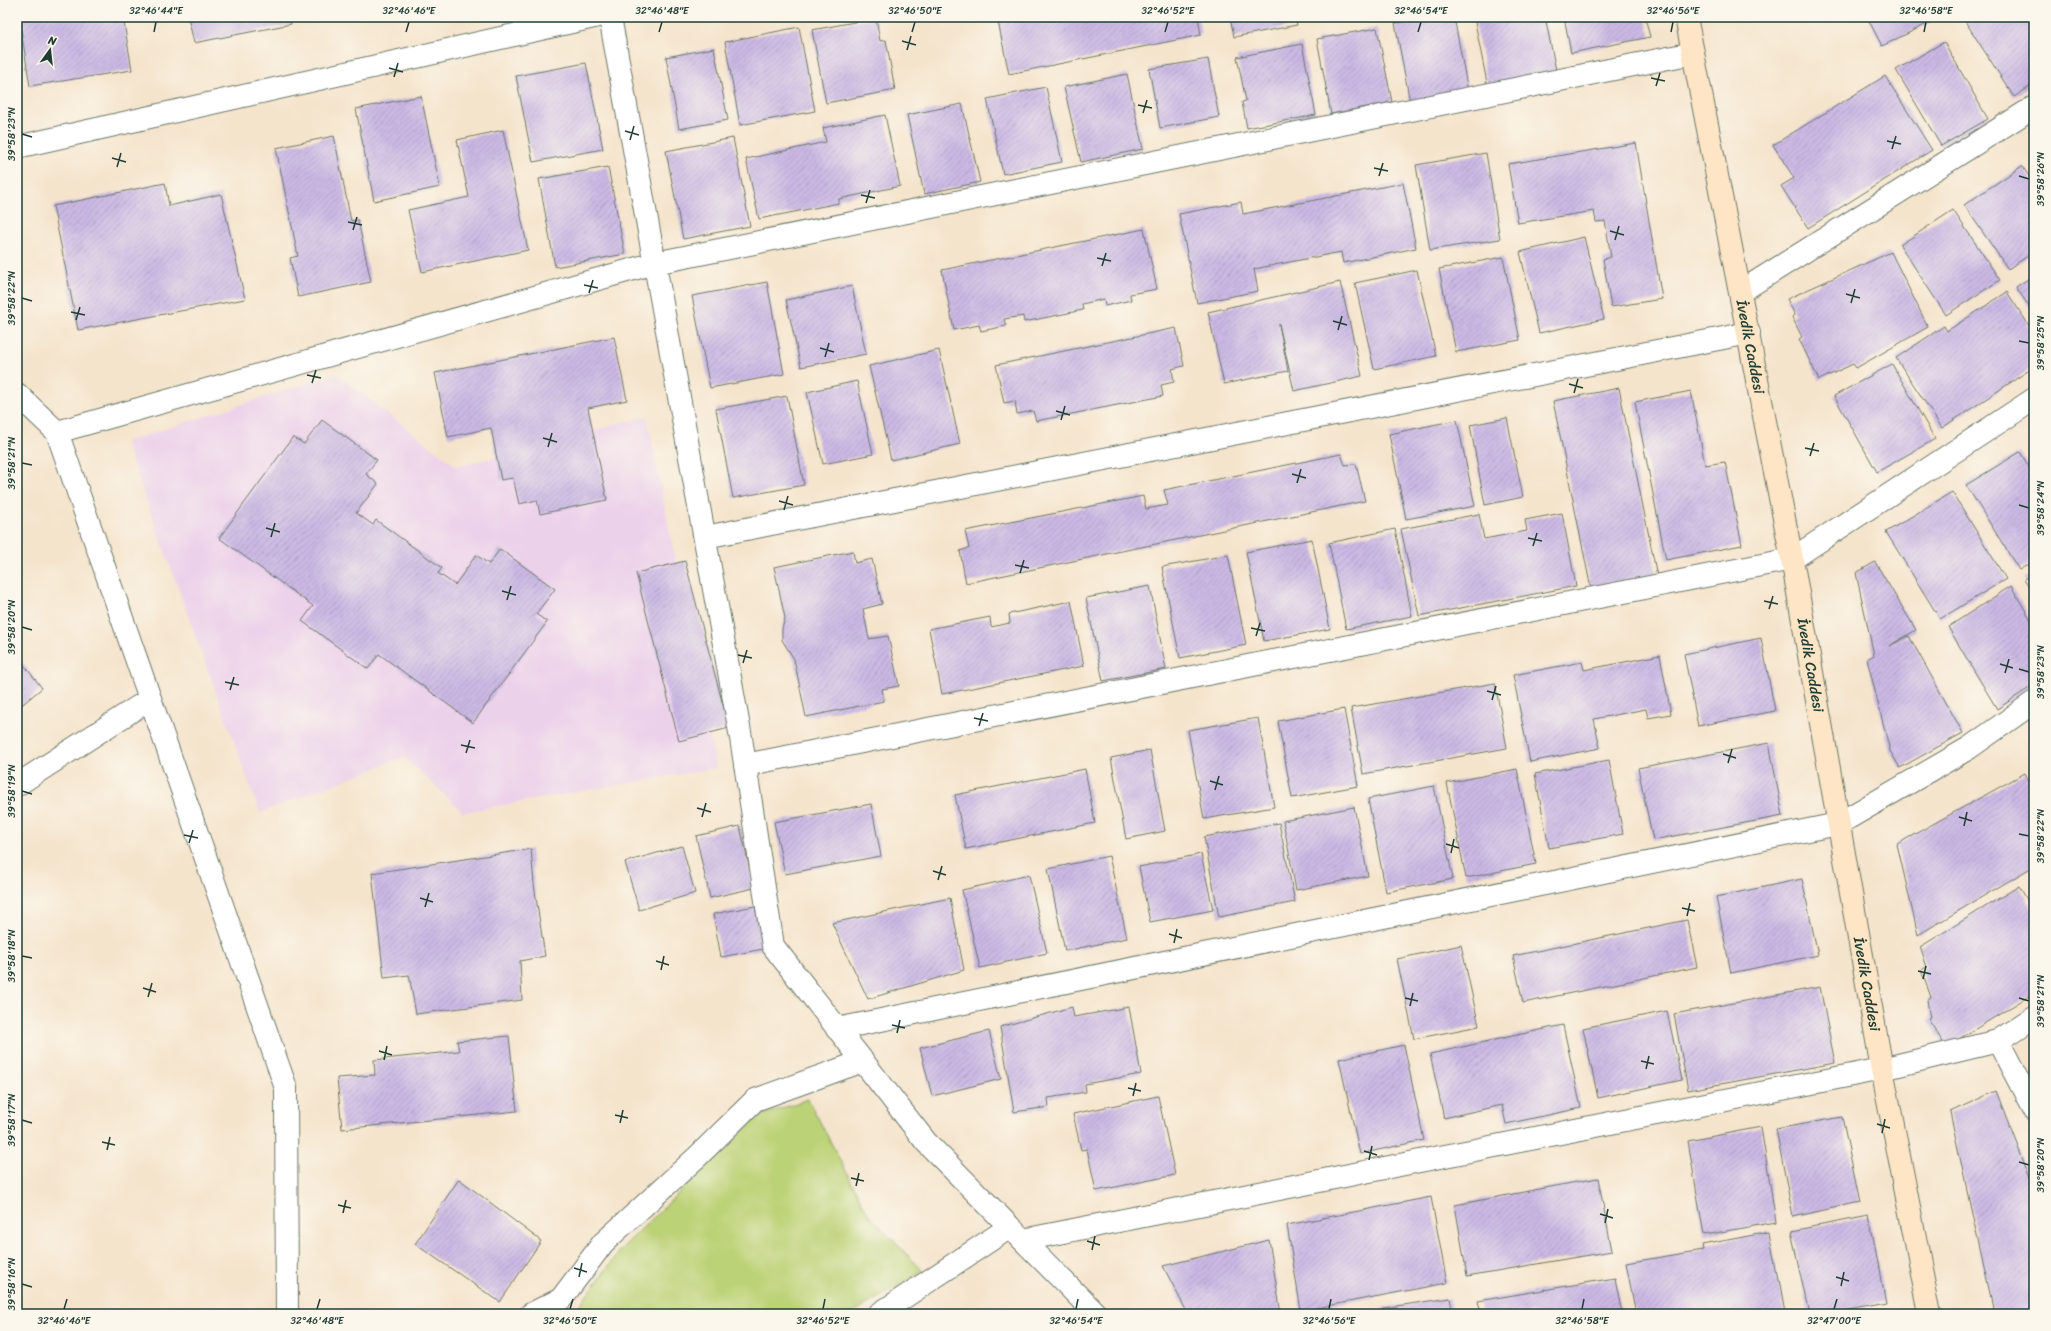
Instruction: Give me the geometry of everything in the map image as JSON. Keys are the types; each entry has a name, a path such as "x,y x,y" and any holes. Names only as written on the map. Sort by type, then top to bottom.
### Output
{"main road":[{"name":"İvedik Caddesi","path":"1686,17 1749,333 1792,560 1882,1069 1930,1314"}],"street":[{"path":"17,147 594,17"},
{"path":"610,17 705,537 745,766 773,946 926,1142 1096,1314"},
{"path":"57,432 655,263 1692,52"},
{"path":"1740,292 2034,106"},
{"path":"705,537 1749,333"},
{"path":"17,394 57,432 286,1088 287,1314"},
{"path":"745,766 1792,560 2034,399"},
{"path":"17,785 150,699"},
{"path":"837,1028 1838,824 1969,748 2034,702"},
{"path":"879,1314 1016,1233 1882,1069 1998,1041 2034,1017"},
{"path":"1998,1041 2034,1110"},
{"path":"531,1314 561,1299 603,1243 697,1157 755,1100 863,1061"}],"shaded area":[{"path":"336,374 457,467 647,416 716,768 463,812 404,757 260,813 125,442"}],"green space":[{"path":"808,1099 869,1215 923,1271 851,1314 568,1314 576,1310 623,1247 757,1117"}],"building":[{"path":"19,17 123,17 132,70 30,86"},
{"path":"188,17 290,17 291,24 194,43"},
{"path":"997,17 1198,17 1201,35 1009,74"},
{"path":"1230,17 1295,17 1297,25 1234,37"},
{"path":"1429,17 1454,17 1468,91 1410,102 1395,23"},
{"path":"1474,17 1545,17 1557,75 1488,88"},
{"path":"1564,17 1645,17 1650,37 1571,53"},
{"path":"1867,17 1929,17 1931,22 1882,46"},
{"path":"2034,17 2034,84 2014,97 1963,18"},
{"path":"876,18 880,41 886,40 895,90 826,103 812,30"},
{"path":"799,27 815,111 740,125 725,42"},
{"path":"1377,28 1392,102 1331,114 1317,39"},
{"path":"1944,42 1988,119 1941,146 1896,70"},
{"path":"1302,44 1316,115 1247,128 1242,102 1246,101 1237,57"},
{"path":"714,48 728,120 679,129 666,57"},
{"path":"1208,59 1219,117 1160,128 1149,69"},
{"path":"586,63 603,149 533,162 516,76"},
{"path":"1127,74 1143,149 1081,162 1064,87"},
{"path":"1885,76 1932,150 1808,228 1781,186 1794,178 1773,145"},
{"path":"1046,87 1062,162 1003,174 987,99"},
{"path":"421,96 440,187 374,201 356,109"},
{"path":"962,104 980,182 924,194 907,115"},
{"path":"885,115 900,186 839,199 839,203 759,219 746,159 826,142 823,128"},
{"path":"503,130 528,250 422,272 408,210 469,197 457,140"},
{"path":"334,136 351,221 358,220 371,282 298,297 290,258 298,256 276,148"},
{"path":"733,138 750,226 683,239 666,151"},
{"path":"1636,143 1662,299 1611,307 1603,259 1611,257 1605,221 1596,222 1594,211 1518,223 1508,164"},
{"path":"1486,153 1500,239 1430,250 1416,165"},
{"path":"2022,166 2034,183 2034,252 2008,269 1964,205"},
{"path":"608,167 625,254 555,267 539,179"},
{"path":"165,183 169,206 221,194 245,299 78,330 53,206"},
{"path":"1403,183 1416,248 1343,263 1341,252 1254,269 1258,291 1197,303 1179,214 1241,202 1243,214"},
{"path":"1953,210 2000,280 1946,315 1900,245"},
{"path":"1144,229 1157,289 1130,294 1131,300 1105,306 1104,299 1082,304 1083,310 1024,322 1023,316 1004,319 1006,326 981,331 979,325 954,330 942,270"},
{"path":"1584,237 1604,319 1539,333 1520,252"},
{"path":"1891,252 1928,327 1856,368 1853,364 1819,380 1799,339 1802,337 1792,317 1795,315 1787,299"},
{"path":"1503,257 1520,340 1456,352 1439,269"},
{"path":"1417,270 1436,356 1374,369 1355,283"},
{"path":"2034,275 2034,314 2016,287"},
{"path":"767,282 784,374 710,388 692,296"},
{"path":"1340,282 1362,376 1294,391 1279,324 1288,371 1224,384 1208,312"},
{"path":"852,286 866,354 801,367 786,300"},
{"path":"2007,292 2034,333 2034,367 1942,428 1896,358 1944,326 1947,331"},
{"path":"1176,328 1184,366 1172,369 1174,382 1161,385 1163,396 1036,421 1033,411 1017,414 1015,401 1004,403 996,365"},
{"path":"614,337 627,400 588,408 607,500 540,514 537,500 519,504 513,478 501,480 491,428 448,437 435,373"},
{"path":"939,350 960,444 891,460 869,366"},
{"path":"1892,364 1935,439 1877,472 1834,396"},
{"path":"857,381 873,454 823,464 807,392"},
{"path":"1619,388 1657,576 1591,589 1553,401"},
{"path":"1691,391 1705,465 1725,462 1742,545 1666,560 1635,402"},
{"path":"787,396 804,485 733,498 716,409"},
{"path":"1507,418 1523,497 1485,505 1470,425"},
{"path":"322,420 377,460 366,474 378,484 356,513 373,525 376,520 442,568 438,573 455,585 476,555 489,564 500,549 555,589 536,614 547,622 473,723 379,654 368,669 302,621 313,606 219,538 293,437 304,444"},
{"path":"1457,420 1475,506 1406,519 1389,434"},
{"path":"2020,452 2034,475 2034,561 2019,570 1966,485"},
{"path":"1341,454 1345,465 1356,464 1365,501 966,583 960,551 969,548 965,531 1143,496 1146,509 1168,505 1164,490"},
{"path":"1952,492 2006,579 1940,619 1886,532"},
{"path":"1562,513 1576,586 1419,616 1401,529 1479,514 1484,539 1527,531 1525,520"},
{"path":"1395,529 1412,616 1346,629 1329,543"},
{"path":"1312,539 1330,629 1264,641 1246,552"},
{"path":"853,551 855,563 872,559 882,604 863,609 869,639 888,636 899,686 882,689 884,701 806,717 794,659 782,640 782,629 785,618 774,567"},
{"path":"1228,555 1246,645 1180,658 1162,567"},
{"path":"685,561 729,728 679,741 636,573"},
{"path":"1875,562 1916,630 1889,646 1909,636 1963,733 1900,768 1890,751 1867,659 1874,655 1856,573"},
{"path":"2034,573 2034,594 2024,579"},
{"path":"1150,586 1166,669 1103,681 1086,598"},
{"path":"2011,586 2034,625 2034,685 1997,709 1948,627"},
{"path":"1071,601 1084,666 942,694 929,629 990,617 991,627 1010,623 1009,614"},
{"path":"1761,638 1775,711 1698,726 1684,654"},
{"path":"1660,655 1671,714 1648,718 1646,709 1594,719 1600,748 1530,762 1513,675 1582,662 1584,670"},
{"path":"17,656 42,688 17,709"},
{"path":"1495,683 1507,748 1363,774 1351,708"},
{"path":"1344,709 1358,786 1292,798 1278,721"},
{"path":"1258,718 1274,807 1204,819 1188,730"},
{"path":"1769,743 1783,816 1653,840 1638,768"},
{"path":"1150,750 1165,831 1126,839 1111,758"},
{"path":"1609,760 1623,834 1549,848 1535,774"},
{"path":"1085,769 1095,823 966,849 955,795"},
{"path":"1517,769 1536,864 1466,878 1447,783"},
{"path":"2025,773 2034,791 2034,866 1918,935 1897,844"},
{"path":"1434,786 1453,879 1386,892 1368,799"},
{"path":"871,804 881,856 785,874 774,822"},
{"path":"1354,807 1368,876 1296,890 1283,821"},
{"path":"1279,823 1295,902 1219,917 1204,837"},
{"path":"740,826 754,888 710,898 696,836"},
{"path":"682,846 695,893 639,910 625,862"},
{"path":"531,849 534,884 545,956 520,961 522,1000 416,1014 409,975 384,978 372,873"},
{"path":"1201,854 1213,910 1150,922 1139,867"},
{"path":"1109,856 1127,938 1065,951 1048,869"},
{"path":"1029,875 1047,953 980,968 962,890"},
{"path":"1802,879 1818,955 1731,973 1716,897"},
{"path":"2019,886 2034,911 2034,993 1946,1047 1928,1019 1930,1018 1927,1000 1931,997 1921,970 1927,967 1920,947"},
{"path":"950,898 964,970 868,999 832,923"},
{"path":"755,906 763,949 721,957 713,914"},
{"path":"1687,920 1697,967 1523,1003 1513,956"},
{"path":"1461,945 1479,1026 1414,1039 1397,959"},
{"path":"1820,987 1835,1063 1688,1090 1674,1014"},
{"path":"1072,1007 1074,1017 1129,1007 1141,1074 1085,1084 1086,1092 1048,1098 1049,1107 1014,1112 1000,1027"},
{"path":"1667,1011 1682,1080 1598,1098 1583,1028"},
{"path":"1563,1025 1581,1108 1506,1124 1502,1105 1444,1118 1430,1054"},
{"path":"989,1031 1001,1079 932,1096 920,1048"},
{"path":"509,1036 517,1111 342,1129 337,1078 375,1075 374,1060 459,1051 457,1041"},
{"path":"1404,1045 1424,1140 1360,1154 1339,1059"},
{"path":"1996,1091 2034,1189 2034,1314 1994,1314 1950,1112"},
{"path":"1158,1096 1175,1175 1096,1191 1087,1149 1081,1150 1073,1114"},
{"path":"1842,1117 1860,1202 1793,1217 1776,1129"},
{"path":"1761,1127 1776,1222 1704,1235 1688,1141"},
{"path":"1598,1178 1612,1251 1467,1276 1455,1205"},
{"path":"459,1179 541,1241 500,1302 415,1244"},
{"path":"1431,1197 1447,1283 1301,1311 1287,1225"},
{"path":"1869,1216 1885,1302 1822,1314 1809,1314 1791,1231"},
{"path":"1769,1232 1784,1314 1636,1314 1626,1263 1703,1250 1702,1245"},
{"path":"1269,1240 1281,1314 1188,1314 1163,1266"},
{"path":"1615,1278 1622,1314 1481,1314 1478,1301"},
{"path":"1450,1298 1453,1314 1384,1314 1383,1308"}]}
